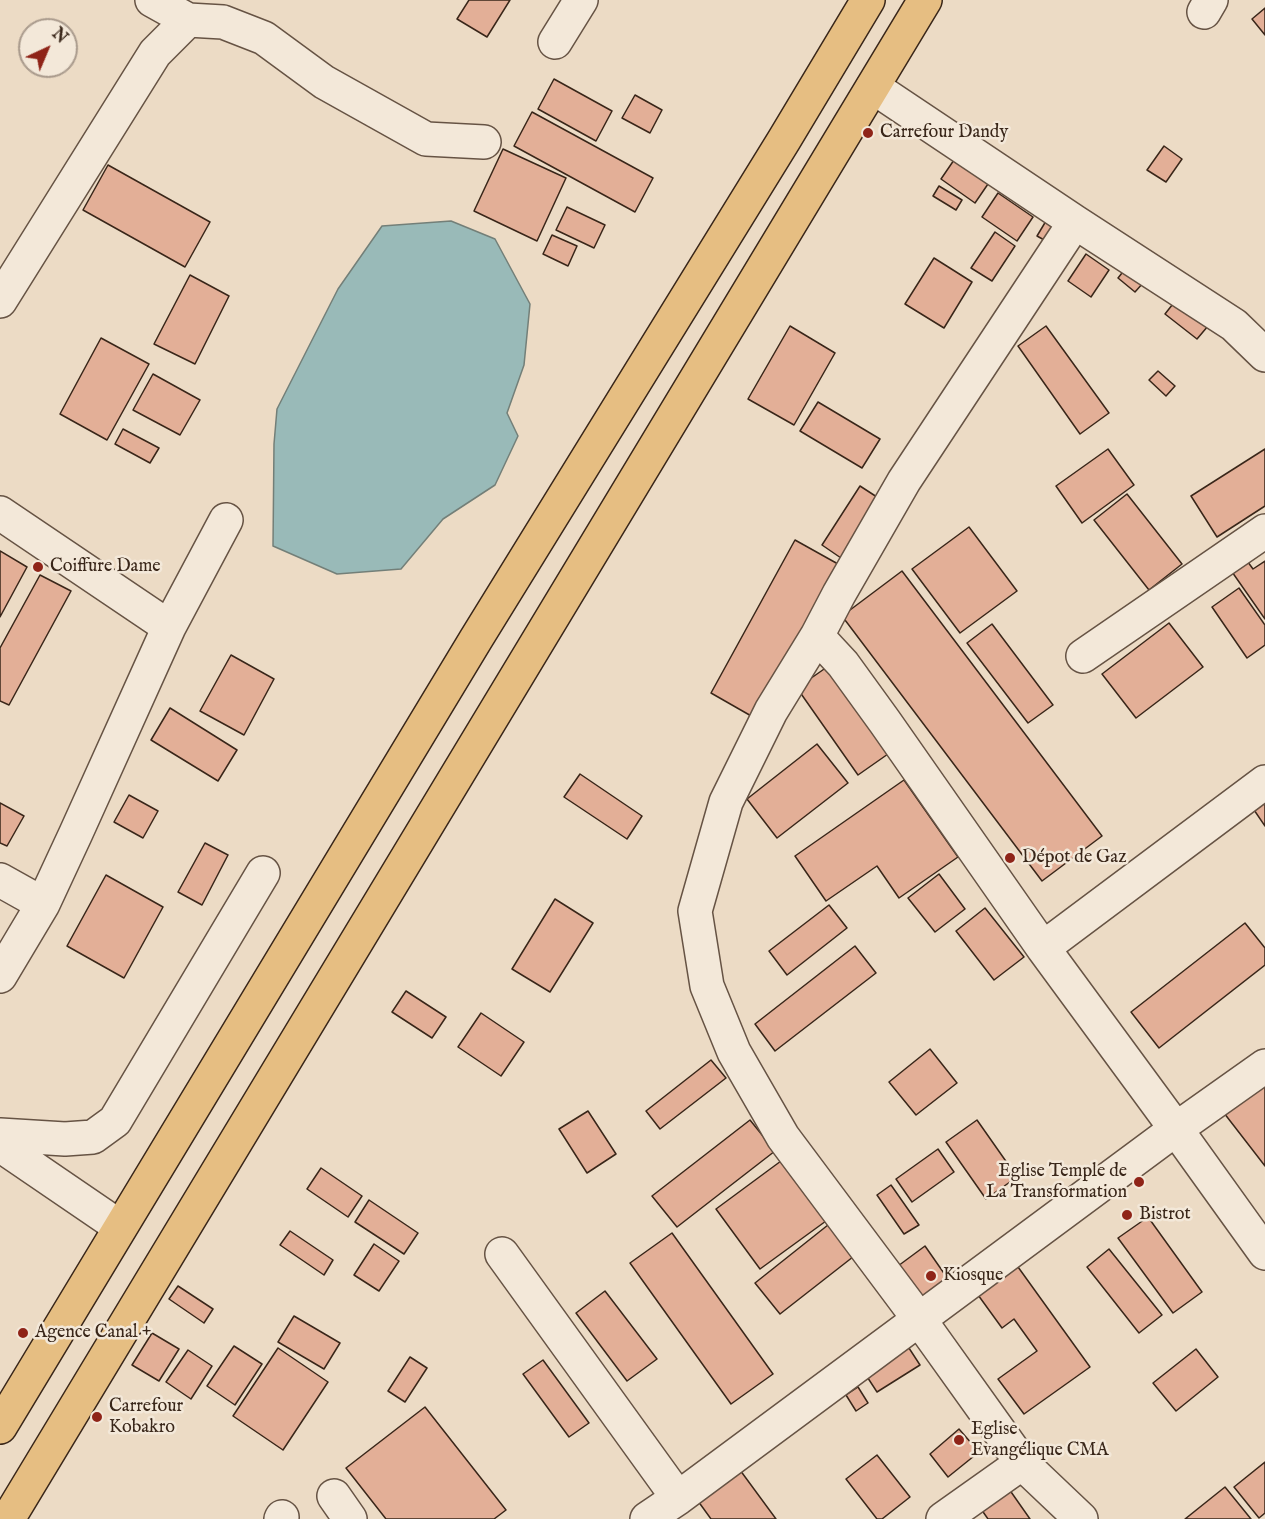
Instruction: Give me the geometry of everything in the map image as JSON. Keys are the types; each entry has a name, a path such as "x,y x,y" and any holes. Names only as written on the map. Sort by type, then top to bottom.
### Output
{"main road":[{"path":"0,1427 470,649 868,0"},
{"path":"8,1519 925,0"}],"street":[{"path":"152,0 188,20 223,22 264,39 324,82 426,139 484,142"},
{"path":"555,42 581,0"},
{"path":"0,301 155,53 188,20"},
{"path":"873,87 1234,325 1265,355"},
{"path":"1075,222 904,482 817,636 771,711 726,802 695,911 707,986 734,1052 783,1137 919,1319 1022,1463 1081,1519"},
{"path":"0,513 169,627"},
{"path":"0,976 42,904 169,627 226,520"},
{"path":"1083,656 1265,531"},
{"path":"817,636 843,664 871,702 1043,948 1265,1253"},
{"path":"1043,948 1265,782"},
{"path":"0,1135 65,1139 93,1137 115,1121 263,873"},
{"path":"0,880 42,904"},
{"path":"647,1519 1176,1129 1265,1066"},
{"path":"0,1145 120,1227"},
{"path":"502,1254 678,1498"},
{"path":"943,1519 1022,1463"}],"water":[{"path":"451,221 495,239 530,304 524,365 507,413 518,436 495,485 443,519 401,569 337,574 273,546 274,444 277,409 338,289 382,226"}],"building":[{"path":"469,0 510,0 487,37 457,19"},
{"path":"1265,8 1265,35 1252,19"},
{"path":"554,79 612,111 596,141 538,109"},
{"path":"635,95 662,110 650,133 622,118"},
{"path":"532,112 653,178 635,212 514,146"},
{"path":"1164,146 1182,159 1166,182 1147,170"},
{"path":"503,149 566,178 537,241 474,211"},
{"path":"954,160 988,184 975,203 941,179"},
{"path":"108,165 210,222 185,267 83,210"},
{"path":"939,186 962,200 956,210 933,196"},
{"path":"998,193 1033,217 1017,241 982,217"},
{"path":"567,207 605,225 594,248 556,230"},
{"path":"1049,216 1067,227 1055,246 1037,236"},
{"path":"995,232 1015,246 992,281 971,268"},
{"path":"552,235 577,246 568,266 543,254"},
{"path":"1086,254 1109,270 1091,297 1068,281"},
{"path":"934,258 972,282 944,328 905,304"},
{"path":"1126,268 1143,283 1135,292 1118,278"},
{"path":"190,275 229,296 195,364 154,344"},
{"path":"1176,300 1208,326 1197,339 1165,314"},
{"path":"790,326 835,353 794,425 748,399"},
{"path":"1046,326 1109,413 1080,434 1018,346"},
{"path":"101,338 149,364 107,440 60,414"},
{"path":"1158,371 1175,386 1166,396 1149,380"},
{"path":"153,374 200,400 180,435 133,410"},
{"path":"818,402 880,439 862,468 800,431"},
{"path":"123,429 159,448 150,463 115,444"},
{"path":"1108,449 1134,485 1082,523 1056,486"},
{"path":"1265,449 1265,506 1217,537 1191,496"},
{"path":"860,486 880,499 841,558 822,545"},
{"path":"1127,494 1182,564 1149,590 1094,520"},
{"path":"969,527 1017,591 960,633 912,569"},
{"path":"795,540 838,564 753,717 711,693"},
{"path":"0,551 27,567 0,617"},
{"path":"1245,558 1253,569 1265,561 1265,619 1230,569"},
{"path":"902,571 1102,836 1042,881 842,616"},
{"path":"40,575 71,591 9,705 0,701 0,648"},
{"path":"1239,588 1265,625 1265,645 1247,658 1212,607"},
{"path":"1169,623 1203,667 1136,718 1102,674"},
{"path":"992,624 1053,705 1028,723 967,643"},
{"path":"231,655 274,679 244,735 200,711"},
{"path":"827,667 888,754 858,775 797,688"},
{"path":"170,708 237,750 218,781 151,740"},
{"path":"817,744 848,783 777,838 747,799"},
{"path":"580,774 642,816 627,839 564,797"},
{"path":"904,780 958,857 899,898 877,866 826,901 795,856"},
{"path":"1265,793 1265,826 1250,804"},
{"path":"129,795 158,811 143,838 114,822"},
{"path":"0,803 24,816 7,846 0,843"},
{"path":"205,843 228,855 202,905 178,892"},
{"path":"939,874 965,909 935,932 908,898"},
{"path":"106,875 163,907 124,978 67,946"},
{"path":"555,899 593,923 550,992 512,969"},
{"path":"829,905 847,928 787,975 769,951"},
{"path":"985,908 1024,957 994,980 956,931"},
{"path":"1245,923 1265,948 1265,965 1159,1048 1131,1012"},
{"path":"855,946 876,973 775,1051 755,1024"},
{"path":"406,991 446,1017 432,1038 392,1012"},
{"path":"481,1013 524,1042 501,1076 458,1047"},
{"path":"930,1049 957,1083 916,1115 889,1082"},
{"path":"711,1060 726,1078 660,1129 646,1111"},
{"path":"1265,1081 1265,1166 1224,1113"},
{"path":"588,1111 616,1154 587,1173 559,1129"},
{"path":"750,1120 775,1151 677,1227 652,1196"},
{"path":"977,1120 1017,1177 986,1199 946,1142"},
{"path":"938,1149 954,1172 912,1202 896,1179"},
{"path":"781,1161 826,1221 760,1269 716,1209"},
{"path":"321,1168 362,1196 348,1217 307,1189"},
{"path":"891,1185 919,1225 904,1234 877,1195"},
{"path":"369,1200 418,1233 404,1254 355,1222"},
{"path":"1148,1217 1202,1292 1173,1313 1118,1238"},
{"path":"833,1221 858,1253 780,1314 755,1283"},
{"path":"290,1231 333,1260 324,1275 280,1245"},
{"path":"672,1233 773,1374 731,1404 630,1263"},
{"path":"374,1244 399,1261 379,1291 354,1275"},
{"path":"925,1246 948,1279 921,1298 898,1266"},
{"path":"1109,1249 1162,1315 1139,1333 1087,1267"},
{"path":"1013,1260 1090,1367 1024,1414 998,1379 1037,1351 1014,1319 1002,1328 973,1288"},
{"path":"178,1286 213,1309 204,1323 169,1299"},
{"path":"605,1291 657,1359 627,1381 576,1313"},
{"path":"294,1316 340,1343 324,1369 278,1342"},
{"path":"152,1333 179,1349 159,1381 132,1365"},
{"path":"907,1345 920,1365 877,1392 864,1372"},
{"path":"234,1346 262,1364 235,1405 207,1386"},
{"path":"278,1348 328,1382 283,1450 233,1416"},
{"path":"1196,1349 1218,1377 1176,1411 1153,1383"},
{"path":"188,1350 212,1366 191,1399 166,1382"},
{"path":"410,1357 427,1368 405,1402 388,1391"},
{"path":"543,1360 589,1423 569,1437 523,1374"},
{"path":"858,1387 868,1403 856,1411 846,1395"},
{"path":"425,1407 506,1510 494,1519 386,1519 346,1468"},
{"path":"959,1429 979,1452 948,1477 930,1454"},
{"path":"877,1455 910,1497 882,1519 877,1519 846,1479"},
{"path":"1265,1462 1265,1513 1259,1518 1234,1487"},
{"path":"740,1470 776,1519 711,1519 698,1501"},
{"path":"1225,1487 1251,1519 1185,1519"},
{"path":"1009,1489 1030,1519 988,1519 981,1509"}],"place":[{"name":"Carrefour Dandy","path":"868,133"},
{"name":"Coiffure Dame","path":"38,567"},
{"name":"Dépot de Gaz","path":"1010,858"},
{"name":"Eglise Temple de La Transformation","path":"1139,1182"},
{"name":"Bistrot","path":"1127,1215"},
{"name":"Kiosque","path":"931,1276"},
{"name":"Agence Canal +","path":"23,1333"},
{"name":"Carrefour Kobakro","path":"97,1417"},
{"name":"Eglise Evangélique CMA","path":"959,1440"}]}
